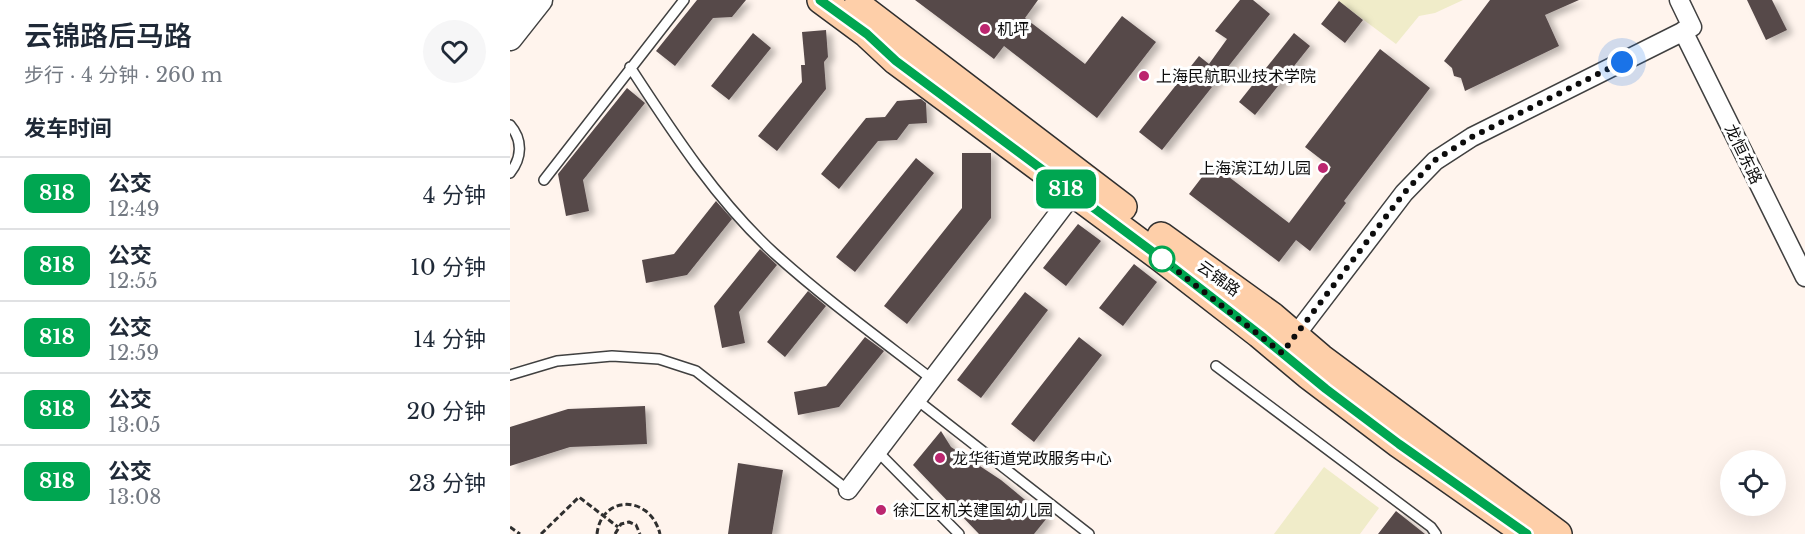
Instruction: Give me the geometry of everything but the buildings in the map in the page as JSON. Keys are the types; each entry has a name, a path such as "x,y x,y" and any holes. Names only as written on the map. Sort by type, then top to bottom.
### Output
{"main road":[{"name":"云锦路","path":"820,0 867,34 896,61 1161,258 1289,345 1321,358 1558,534"},
{"name":"云锦路","path":"852,0 1083,178 1272,316 1308,375 1390,437 1527,534"}],"street":[{"path":"510,10 518,0"},
{"path":"510,38 540,0"},
{"name":"龙恒东路","path":"1679,0 1688,29 1805,277"},
{"path":"1289,345 1404,193 1435,160 1472,137 1688,29"},
{"path":"848,490 1073,194"}],"lane":[{"path":"544,180 684,0"},
{"path":"630,67 665,121 723,199 775,254 933,380"},
{"path":"510,125 516,131 521,149 516,165 510,173"},
{"path":"510,375 557,361 612,356 660,359 696,371 848,490"},
{"path":"1216,366 1431,527 1436,534"},
{"path":"917,400 1089,534"},
{"path":"878,452 959,534"}],"path":[{"path":"541,534 579,497 618,527"},
{"path":"597,534 600,521 604,516 615,507 624,505 644,508 657,523 660,534"},
{"path":"615,534 618,527 625,522 633,523 639,528 640,534"},
{"path":"510,527 520,534"}],"shaded area":[{"path":"1337,0 1463,0 1435,13 1419,16 1396,44"},
{"path":"1324,467 1379,508 1360,534 1274,534"}],"bus line":[{"name":"818","path":"820,0 867,34 896,61 1161,258 1399,444 1527,534"}],"place":[{"name":"机坪","path":"985,29"},
{"name":"上海民航职业技术学院","path":"1144,76"},
{"name":"上海滨江幼儿园","path":"1323,168"},
{"name":"龙华街道党政服务中心","path":"940,458"},
{"name":"徐汇区机关建国幼儿园","path":"881,510"}],"route":[{"path":"1162,259 1282,353 1404,193 1435,160 1472,137 1622,62"}]}
